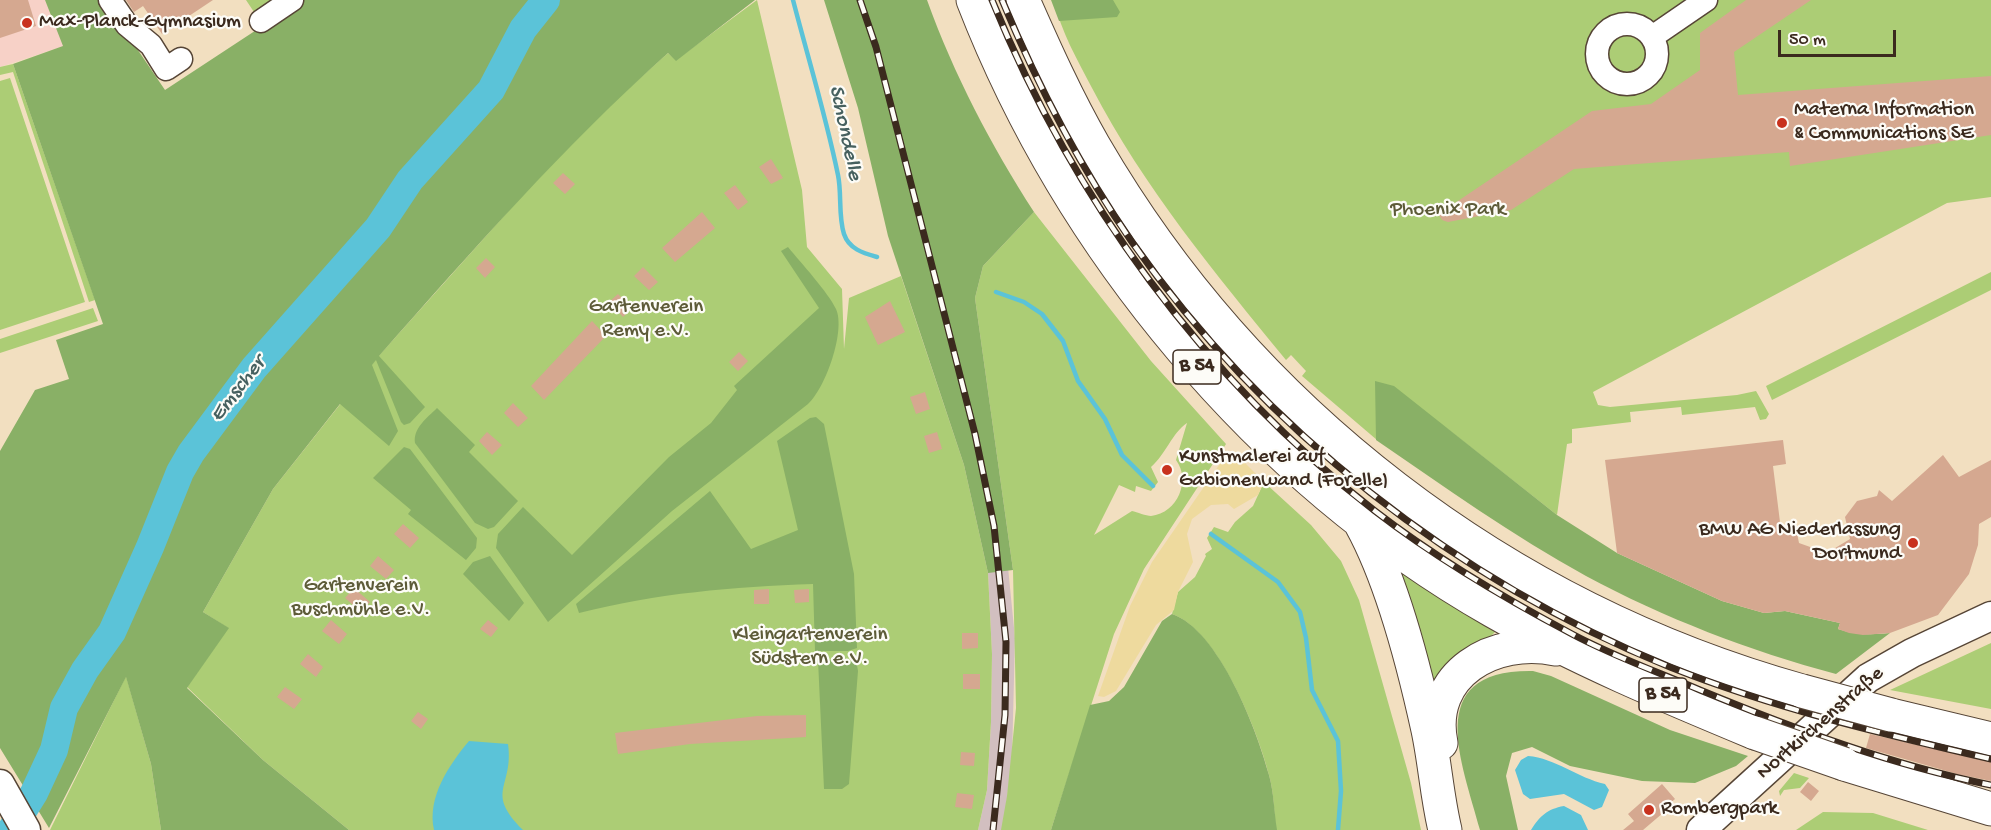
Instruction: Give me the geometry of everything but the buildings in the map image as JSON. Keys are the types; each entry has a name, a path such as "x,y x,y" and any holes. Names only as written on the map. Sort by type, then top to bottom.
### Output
{"highway":[{"name":"B 54","path":"973,0 1030,126 1113,262 1156,320 1218,389 1290,461 1357,518 1492,611 1639,685 1755,733 1844,764 1991,809"},
{"name":"B 54","path":"1023,0 1054,71 1094,146 1160,247 1192,290 1248,354 1329,434 1413,502 1472,543 1561,596 1674,649 1746,675 1802,691 1991,739"},
{"path":"1357,518 1383,571 1407,653 1428,729 1445,830"},
{"path":"1463,830 1437,727 1438,714 1448,688 1472,663 1497,651 1533,646 1572,653"}],"main road":[{"name":"Nortkirchenstraße","path":"1701,830 1868,678 1912,653 1991,616"},
{"path":"2,787 26,830"}],"street":[{"path":"110,0 127,25 151,45 166,69 181,59"},
{"path":"261,21 292,0"},
{"path":"1652,37 1706,0"}],"shaded area":[{"name":"Max-Planck-Gymnasium","path":"0,0 45,0 64,46 0,67"},
{"path":"1006,547 1015,638 1012,759 1003,830 978,830 987,790 991,722 992,654 988,573"}],"green space":[{"path":"45,0 104,0 165,90 302,0 755,0 676,61 668,53 555,162 484,239 379,356 425,407 410,423 404,425 376,360 372,365 398,431 389,446 340,404 273,489 203,612 229,628 187,688 263,760 349,830 161,830 151,764 126,677 49,828 0,748 0,451 35,390 69,379 56,340 103,324 13,64 63,46"},
{"path":"246,0 273,0 254,12"},
{"path":"757,0 802,190 807,247 842,289 844,349 849,298 901,276 964,465 988,573 992,654 987,790 978,830 349,830 263,760 187,687 228,628 203,612 273,489 376,359 529,188 601,113 668,53 676,60"},
{"path":"824,0 927,0 974,109 1034,212 983,266 975,298 1013,570 988,573 964,465 888,236 858,108"},
{"path":"1051,0 1113,0 1120,12 1117,17 1059,21"},
{"name":"Phoenix Park","path":"1054,0 1991,0 1991,197 1947,203 1593,392 1598,405 1610,407 1737,395 1756,391 1769,414 1766,419 1760,420 1755,407 1682,415 1681,407 1630,412 1631,422 1572,429 1572,443 1567,444 1557,515 1445,427 1377,440 1302,376 1306,371 1291,355 1286,360 1182,229 1134,160 1112,125 1075,56"},
{"path":"13,64 95,300 89,302 13,72 0,75 0,67"},
{"path":"10,78 85,302 0,330 0,81"},
{"path":"1034,212 1151,361 1226,444 1144,569 1114,634 1051,830 1001,830 1007,796 1016,708 1013,570 975,298 983,266","holes":["1187,423 1176,460 1180,468 1182,486 1175,502 1168,509 1151,516 1132,511 1094,535 1119,485 1135,492 1136,486 1151,491 1158,482 1151,467 1177,432"]},
{"path":"788,247 827,294 836,309 838,319 836,345 832,359 814,397 672,511 548,622 496,548 498,534 523,507 572,555 669,457 711,423 737,390 734,386 819,308 781,251"},
{"path":"1991,272 1991,290 1772,400 1766,386"},
{"path":"93,308 98,321 0,353 0,339"},
{"path":"1375,381 1394,386 1557,515 1617,553 1722,601 1764,613 1785,611 1840,623 1838,629 1851,632 1890,633 1836,674 1740,644 1646,606 1586,576 1532,544 1376,440"},
{"path":"437,408 475,445 469,452 518,501 494,527 488,529 475,523 415,443 418,428"},
{"path":"816,417 824,424 854,574 857,648 848,651 815,651 813,584 695,592 638,600 579,613 576,604 710,491 751,549 798,530 777,441 810,418"},
{"path":"404,447 410,449 477,538 476,548 466,560 408,514 411,510 373,478"},
{"path":"1264,482 1311,525 1341,561 1359,600 1411,783 1421,830 1276,830 1272,789 1264,756 1234,684 1205,640 1189,624 1172,614 1178,592 1195,577 1205,554 1212,549 1207,538 1214,527 1228,532 1235,522 1253,506"},
{"path":"490,556 524,603 509,621 463,574 473,562"},
{"path":"1390,565 1495,632 1433,696"},
{"path":"1172,614 1189,624 1205,640 1234,684 1255,733 1269,775 1277,830 1051,830 1090,705 1109,701 1124,687 1162,621"},
{"path":"1991,643 1991,709 1890,690"},
{"path":"847,659 857,665 858,671 849,784 842,789 824,789 818,660"},
{"path":"1533,671 1551,676 1670,730 1748,756 1736,766 1695,783 1642,781 1570,766 1532,747 1512,753 1506,776 1518,830 1480,830 1459,749 1458,724 1462,702 1475,685 1498,674"},
{"path":"126,676 151,764 161,830 50,830"},
{"path":"1794,773 1809,778 1800,788 1784,790 1780,796 1779,791"},
{"path":"1823,812 1873,813 1928,830 1796,830"}],"sand":[{"path":"1228,452 1232,455 1234,452 1264,482 1258,495 1234,509 1228,504 1211,505 1192,519 1187,534 1193,562 1178,592 1174,610 1156,625 1116,691 1104,697 1098,696 1130,606 1152,562"}],"water":[{"path":"469,741 508,744 509,759 503,797 511,817 523,830 434,830 434,806 441,782"},
{"path":"1528,756 1548,760 1605,784 1609,790 1602,807 1594,810 1564,794 1530,799 1523,794 1515,770 1521,760"},
{"path":"1564,806 1581,815 1588,830 1531,830 1544,814"}],"waterway":[{"name":"Emscher","path":"11,830 34,793 54,750 64,708 85,670 112,632 180,472 191,453 254,368 378,228 410,180 491,90 523,29 546,0"},
{"name":"Schondelle","path":"793,0 833,153 839,182 844,234 853,247 877,257"},
{"name":"Schondelle","path":"996,292 1024,302 1042,314 1063,341 1078,381 1105,419 1122,455 1153,486"},
{"name":"Schondelle","path":"1211,534 1278,582 1300,612 1306,638 1312,690 1338,741 1341,791 1338,830"}],"railway":[{"path":"860,0 876,47 975,434 994,526 1006,642 1005,715 993,830"},
{"path":"992,0 1025,74 1062,145 1104,214 1150,281 1200,344 1254,403 1313,459 1375,511 1422,545 1496,592 1619,657 1844,745 1917,767 1991,785"},
{"path":"1002,0 1030,63 1077,155 1132,242 1184,311 1242,376 1304,436 1371,493 1441,544 1515,591 1591,632 1670,667 1788,708 1991,759"}],"place":[{"name":"Max-Planck-Gymnasium","path":"27,23"},
{"name":"Materna Information & Communications SE","path":"1782,123"},
{"name":"Kunstmalerei auf Gabionenwand (Forelle)","path":"1167,470"},
{"name":"BMW AG Niederlassung Dortmund","path":"1913,543"},
{"name":"Rombergpark","path":"1649,810"}],"park label":[{"name":"Gartenverein Remy e.V.","path":"646,320"},
{"name":"Gartenverein Buschmühle e.V.","path":"361,599"},
{"name":"Kleingartenverein Südstern e.V.","path":"810,648"}]}
